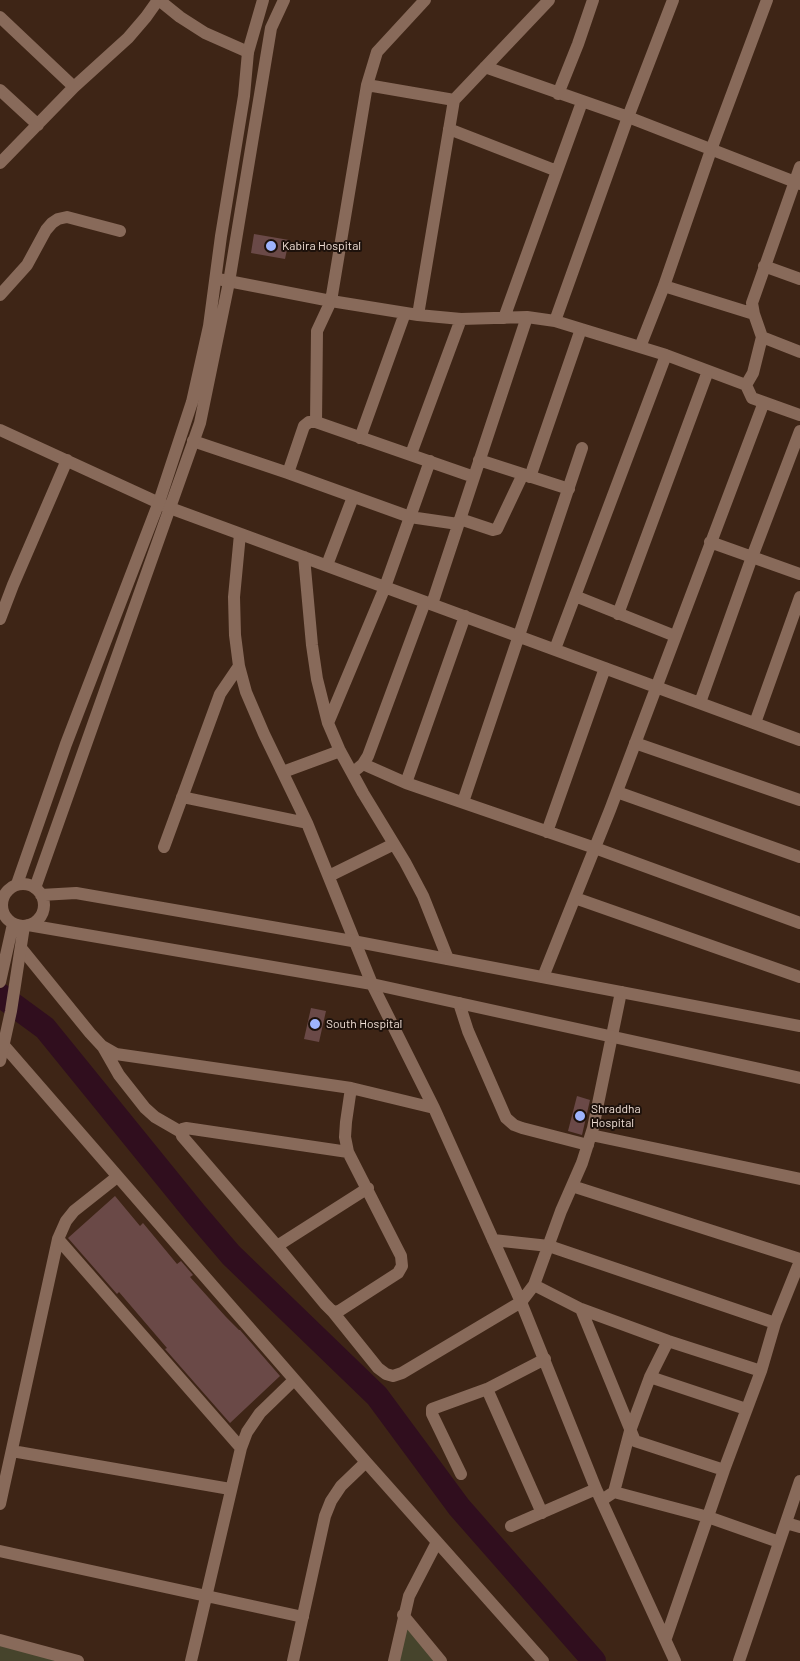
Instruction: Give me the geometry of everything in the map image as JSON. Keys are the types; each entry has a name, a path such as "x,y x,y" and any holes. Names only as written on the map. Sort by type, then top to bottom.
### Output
{"street":[{"path":"1,159 38,125 74,87 128,38 158,0 205,33 248,52"},
{"path":"0,982 6,956 22,925 36,921 42,913 44,904 38,891 164,505 192,402 209,326 244,96 248,52 264,0"},
{"path":"17,884 66,744 164,505 194,441 200,423 229,282 271,28 284,0"},
{"path":"316,422 317,331 331,301 367,85 377,52 425,0"},
{"path":"418,315 454,100 549,0"},
{"path":"558,94 593,0"},
{"path":"555,322 628,117 673,0"},
{"path":"640,347 664,286 711,150 767,0"},
{"path":"0,18 74,87"},
{"path":"484,67 628,117 797,183"},
{"path":"367,85 454,100"},
{"path":"0,90 38,125"},
{"path":"504,318 582,102"},
{"path":"449,129 558,171"},
{"path":"746,384 753,373 762,337 752,303 764,266 797,183 800,166"},
{"path":"0,295 27,265 46,230 58,218 67,217 120,231"},
{"path":"764,266 800,279"},
{"path":"215,278 331,301 418,315 461,319 527,317 555,322 666,355 746,384 752,398 800,415"},
{"path":"664,286 754,314"},
{"path":"360,438 405,313"},
{"path":"358,768 368,756 459,521 527,317"},
{"path":"411,454 461,319"},
{"path":"194,441 288,472 410,517 459,521 493,530 497,529 526,475 581,329"},
{"path":"762,337 800,352"},
{"path":"555,650 666,355"},
{"path":"618,614 708,371"},
{"path":"543,977 595,848 764,402"},
{"path":"288,472 304,426 309,422 316,422 474,477"},
{"path":"0,430 164,505 800,740"},
{"path":"699,703 800,431"},
{"path":"463,802 582,448"},
{"path":"0,618 6,584 67,460"},
{"path":"479,460 569,489"},
{"path":"328,723 385,587 430,461"},
{"path":"327,565 353,497"},
{"path":"240,534 234,597 235,635 239,666 246,692 307,823 372,984 434,1108 521,1302 599,1495 675,1661"},
{"path":"710,542 800,574"},
{"path":"304,557 317,680 328,723 340,751 358,768 463,802 800,922"},
{"path":"575,596 675,636"},
{"path":"755,723 800,597"},
{"path":"406,783 465,616"},
{"path":"164,847 220,694 239,666"},
{"path":"547,832 605,668"},
{"path":"634,743 800,800"},
{"path":"283,772 340,751"},
{"path":"358,768 363,793 394,844 422,896 448,959"},
{"path":"616,792 800,857"},
{"path":"182,797 307,823"},
{"path":"328,876 394,844"},
{"path":"799,1024 355,942 76,893 38,891 26,884 17,884 9,888 2,896 1,911 8,920 22,925 372,984 800,1078"},
{"path":"575,898 800,977"},
{"path":"0,1061 2,1043 11,1011 21,948 22,925"},
{"path":"21,948 102,1046 119,1075 145,1108 155,1117 181,1132 182,1136 277,1246 324,1304 333,1312 378,1368 386,1374 393,1376 402,1373 521,1302 534,1285 560,1212 582,1163 589,1140 613,1037 621,992"},
{"path":"459,1003 468,1031 506,1118 514,1125 800,1179"},
{"path":"2,1043 294,1380 543,1661"},
{"path":"102,1046 116,1054 351,1088 434,1108"},
{"path":"333,1312 340,1311 398,1273 402,1266 401,1256 348,1152 345,1137 351,1088"},
{"path":"181,1132 182,1129 186,1128 348,1152"},
{"path":"0,1504 58,1239 66,1221 74,1211 118,1177"},
{"path":"572,1186 800,1260 775,1323 761,1371 724,1470 666,1638"},
{"path":"277,1246 368,1188"},
{"path":"58,1239 241,1448"},
{"path":"493,1240 549,1246 775,1323"},
{"path":"534,1285 581,1309 668,1341 761,1371"},
{"path":"581,1309 635,1441 724,1470"},
{"path":"614,1492 630,1431 650,1377 668,1341"},
{"path":"461,1474 431,1411 433,1407 487,1389 545,1359"},
{"path":"650,1377 746,1409"},
{"path":"191,1661 241,1448 247,1432 260,1413 294,1380"},
{"path":"487,1389 542,1513"},
{"path":"12,1451 230,1489"},
{"path":"294,1661 325,1516 331,1500 340,1486 366,1462"},
{"path":"739,1661 800,1481"},
{"path":"511,1526 542,1513 614,1492 708,1517 779,1542"},
{"path":"786,1523 800,1527"},
{"path":"394,1661 412,1588 437,1542"},
{"path":"0,1551 303,1617"},
{"path":"404,1615 441,1661"},
{"path":"0,1640 78,1661"}],"shaded area":[{"path":"405,1615 445,1661 396,1661"},
{"path":"0,1643 66,1661 0,1661"}],"building":[{"path":"254,234 289,240 285,259 251,253"},
{"path":"311,1008 326,1011 319,1042 304,1039"},
{"path":"577,1096 590,1100 582,1135 568,1131"},
{"path":"115,1196 140,1226 143,1223 177,1264 181,1261 193,1275 190,1277 280,1376 230,1423 165,1349 167,1348 119,1292 117,1294 68,1238"}],"waterway":[{"path":"0,995 45,1028 231,1255 377,1396 459,1507 594,1661"}],"place":[{"name":"Kabira Hospital","path":"271,246"},
{"name":"South Hospital","path":"315,1024"},
{"name":"Shraddha Hospital","path":"580,1116"}]}
